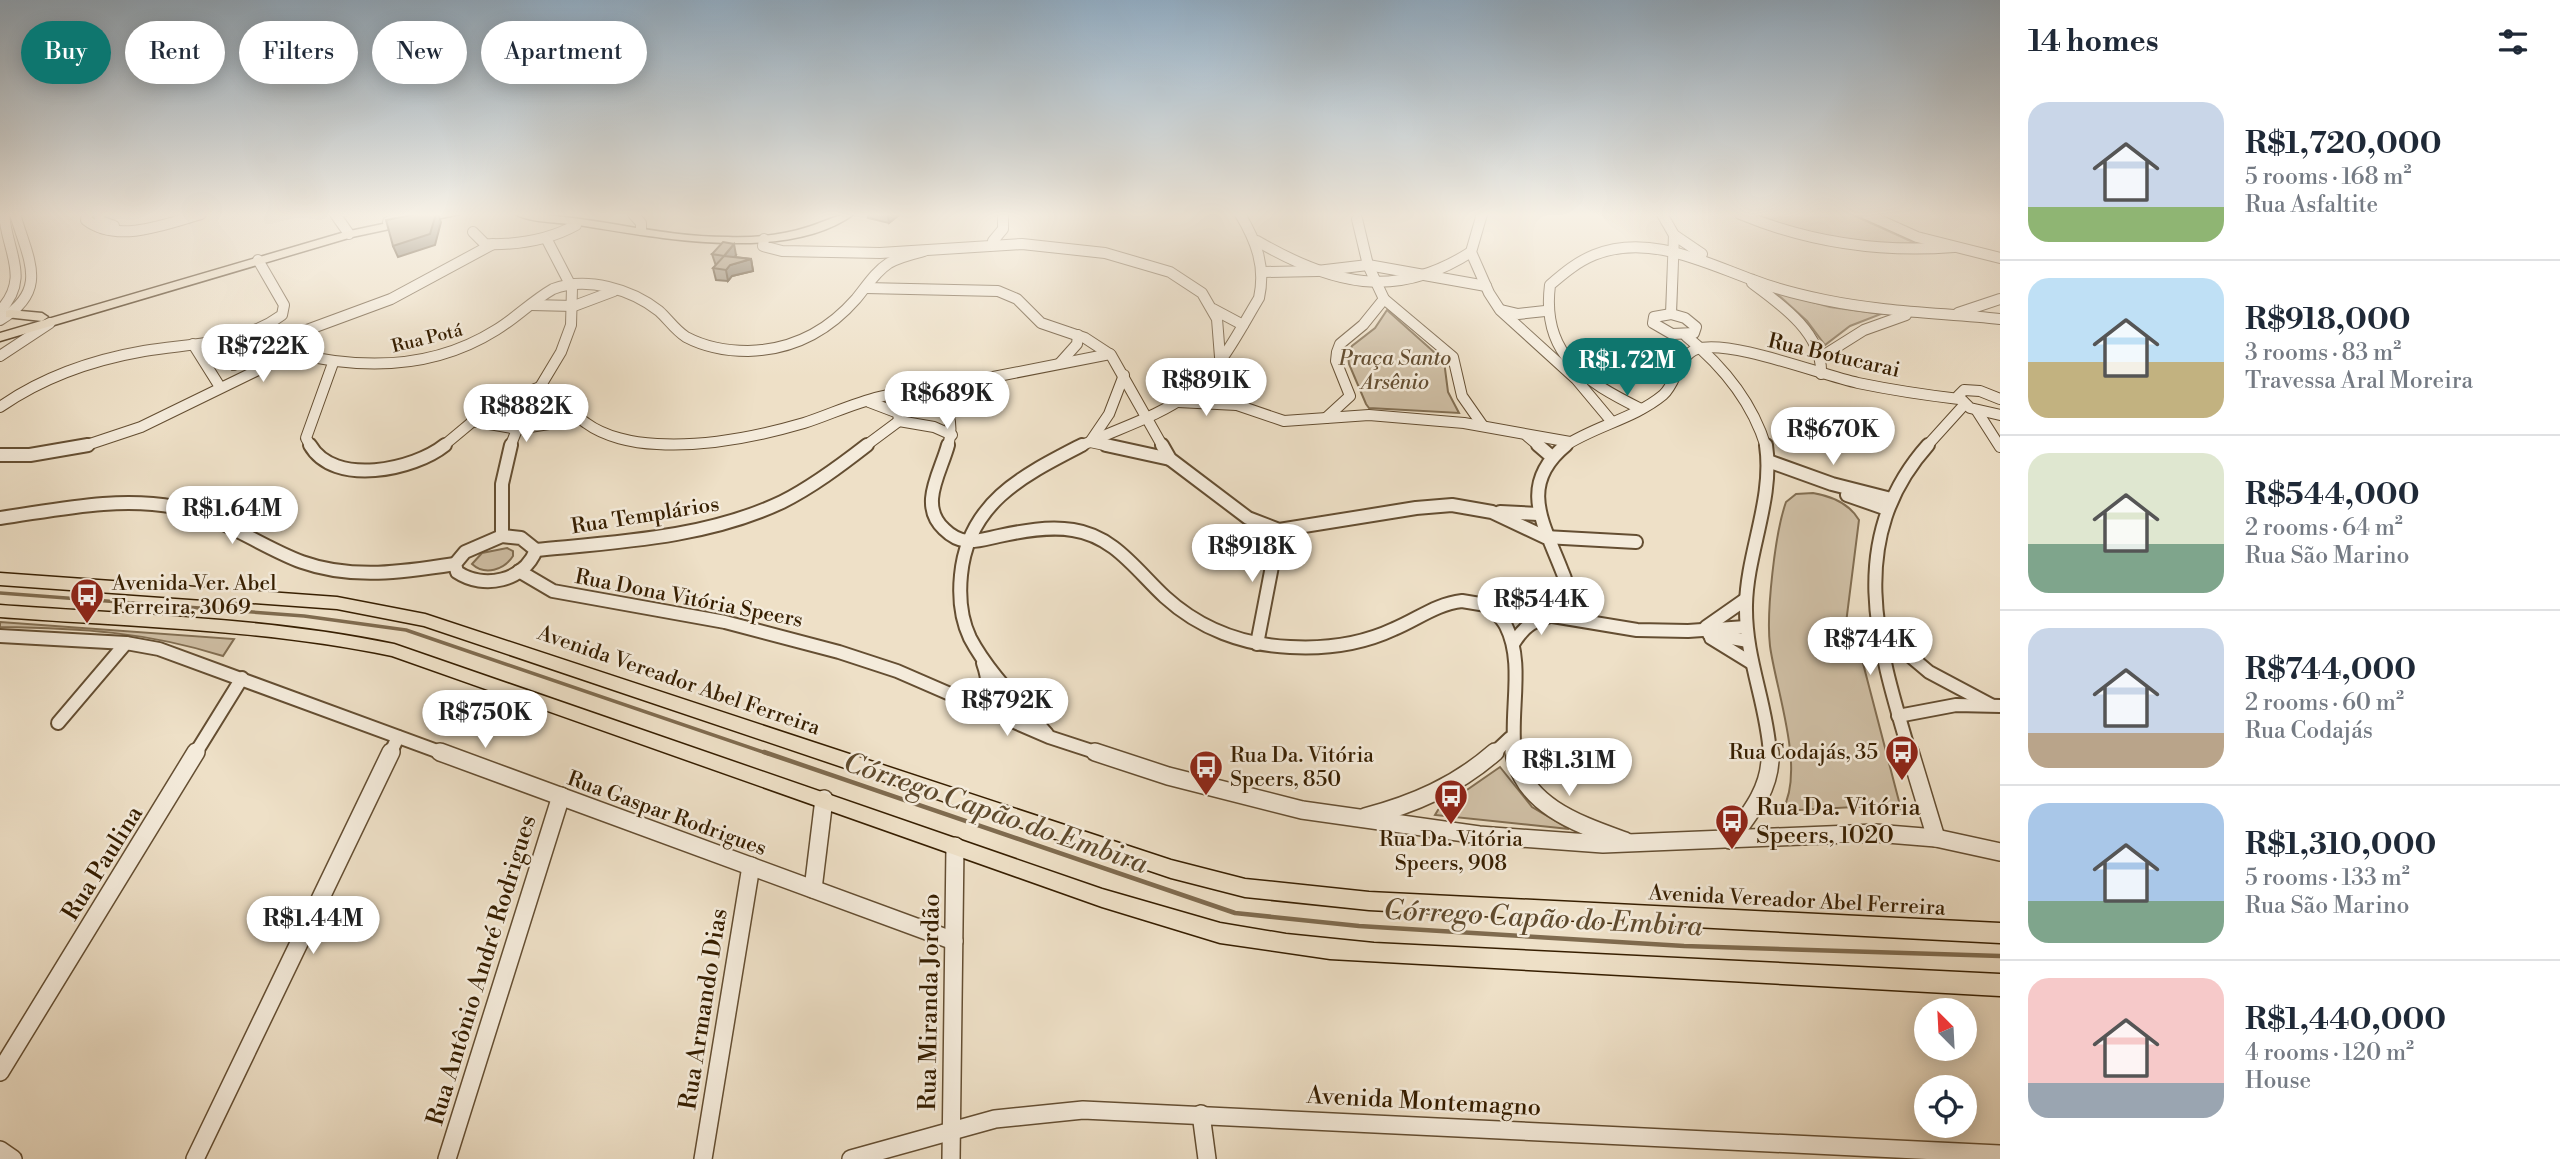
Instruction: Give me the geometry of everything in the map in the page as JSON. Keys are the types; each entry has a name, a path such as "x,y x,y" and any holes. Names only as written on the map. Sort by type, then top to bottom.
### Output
{"main road":[{"path":"0,327 46,320 231,268"},
{"path":"3,315 46,320"},
{"path":"0,337 46,320"},
{"name":"Avenida Vereador Abel Ferreira","path":"0,579 315,601 366,607 425,620 1171,869 1245,888 1369,901 2000,933"},
{"path":"0,611 257,629 358,642 431,661 1162,918 1233,936 1320,948 2000,985"}],"street":[{"path":"3,315 19,285 15,268"},
{"path":"3,315 29,294 33,277 30,268"},
{"path":"0,407 44,382 92,364 142,351 236,337 266,328 282,316 284,305 263,268"},
{"path":"288,337 391,299 448,268"},
{"path":"502,536 499,514 508,452 517,429 566,341 574,306 571,283 563,268"},
{"path":"571,283 596,285 654,307 683,335 697,342 735,351 786,345 809,338 836,322 882,268"},
{"path":"1159,268 1192,284 1213,309 1243,325"},
{"path":"1049,737 981,656 969,636 960,595 960,566 965,541 986,508 1012,485 1090,442 1178,401 1211,374 1259,298 1263,268"},
{"path":"1310,268 1377,285 1424,277 1447,268"},
{"path":"1264,272 1342,268"},
{"path":"1369,268 1384,299 1453,357 1458,367 1459,389 1463,400 1483,426"},
{"path":"1382,268 1486,286"},
{"path":"1478,268 1500,310 1576,379 1612,422"},
{"path":"1569,268 1550,285 1545,311 1552,340 1587,378 1601,389 1641,408"},
{"path":"1671,314 1673,268"},
{"path":"1727,268 1744,276 1825,300 1913,313 2000,319"},
{"path":"1744,276 1786,310 1821,357 1821,374"},
{"name":"Rua Potá","path":"292,353 332,363 373,365 436,355 479,340 553,289 571,283"},
{"path":"866,288 998,291 1017,299 1041,323 1078,335 1110,354 1170,459"},
{"path":"531,305 574,306 614,291"},
{"path":"1369,415 1350,396 1336,361 1337,352 1340,344 1363,325 1384,299"},
{"path":"1955,314 2000,299"},
{"path":"1213,309 1219,332 1220,358"},
{"path":"1500,310 1518,314 1545,311"},
{"path":"1821,357 1864,330 1913,313"},
{"path":"1671,314 1694,324 1695,333 1686,336 1669,334 1653,323 1654,317 1671,314"},
{"path":"0,356 46,320"},
{"path":"0,455 43,453 94,444 139,429 292,353 288,337 282,330 266,328"},
{"path":"1059,363 1077,344 1078,335"},
{"path":"1686,336 1731,376 1766,444 1768,465 1746,599 1750,662 1764,723 1769,769 1766,785 1730,840"},
{"path":"1534,340 1552,340"},
{"path":"193,344 220,387"},
{"path":"1513,644 1527,626 1556,614 1566,602 1568,584 1545,537 1538,514 1538,485 1552,457 1570,442 1654,402 1670,389 1685,357 1701,347"},
{"name":"Rua Botucarai","path":"1701,347 1727,349 1860,384 1962,402"},
{"path":"934,397 978,380 1110,354"},
{"path":"332,363 306,438 309,447 331,464 355,471 381,469 421,460 444,447 472,421 501,401 540,387"},
{"path":"1211,374 1237,405"},
{"path":"1090,442 1109,414 1124,375"},
{"path":"540,387 599,431 638,441 688,443 734,439 777,431 894,393 916,393 934,397 945,407 953,422 952,435 932,495 933,515 938,524 965,541 1056,528 1096,535 1125,555 1167,599 1189,616 1222,632 1257,644 1303,648 1365,640 1395,629 1445,602 1489,604 1637,630 1747,634"},
{"path":"1998,393 1964,390 1958,394 1962,402 1978,411 2000,415"},
{"name":"Rua Templários","path":"537,550 655,537 705,529 746,517 817,481 899,417 901,406 916,393"},
{"path":"1326,418 1350,396"},
{"path":"1178,401 1237,405 1284,421 1369,415 1483,426 1570,442"},
{"path":"869,402 917,425 934,427 952,435"},
{"path":"1936,838 1898,716 1878,629 1873,594 1876,558 1889,504 1910,465 1962,402"},
{"path":"917,425 938,418 944,414 945,407"},
{"path":"1978,411 2000,447"},
{"path":"472,421 517,429 581,419"},
{"path":"1527,436 1552,457"},
{"path":"1090,442 1170,459 1248,517 1279,530 1333,525 1439,505 1492,512 1538,514"},
{"path":"1768,465 1889,504"},
{"path":"0,518 105,506 151,504 174,507 212,518 300,561 338,572 391,573 455,564 465,552 502,536 523,539 537,550 533,560 505,578 479,581 462,577 455,564"},
{"path":"1492,512 1545,537 1636,542"},
{"path":"1257,644 1279,530"},
{"name":"Rua Dona Vitória Speers","path":"519,571 553,591 725,622 813,644 897,671 1049,737 1227,793 1358,819 1479,835 1636,844 1874,833 1936,838 2000,852"},
{"path":"1697,631 1724,617 1746,599"},
{"path":"1489,604 1504,620 1513,644 1510,738 1519,771 1538,797 1551,808 1574,822 1636,844"},
{"path":"1878,629 1929,672 1995,705"},
{"path":"1697,631 1750,662"},
{"name":"Rua Gaspar Rodrigues","path":"0,636 126,643 159,649 954,941"},
{"path":"58,723 126,643"},
{"path":"978,707 989,693 989,682 981,656"},
{"name":"Rua Paulina","path":"0,1072 242,678"},
{"path":"1898,716 1947,706 1995,705"},
{"path":"195,1159 398,737"},
{"path":"1358,819 1409,806 1437,794 1485,762 1510,738"},
{"name":"Rua Antônio André Rodrigues","path":"447,1159 561,796"},
{"path":"813,889 824,799"},
{"name":"Rua Miranda Jordão","path":"951,1159 955,846"},
{"name":"Rua Armando Dias","path":"703,1159 751,866"},
{"name":"Avenida Montemagno","path":"851,1159 951,1129 1046,1111 1201,1114 2000,1154"},
{"path":"1201,1114 1207,1159"},
{"path":"0,1150 13,1159"}],"green space":[{"path":"1774,291 1830,307 1881,314 1850,326 1825,345 1807,321"},
{"name":"Praça Santo Arsênio","path":"1387,310 1444,361 1448,392 1459,413 1369,408 1366,404 1349,364 1348,355 1352,346 1375,328"},
{"path":"256,339 268,353 235,370 232,370 214,349"},
{"path":"1813,493 1839,501 1859,520 1846,623 1853,625 1901,809 1873,806 1782,811 1789,794 1791,774 1787,730 1770,646 1772,573 1786,502 1796,494"},
{"path":"507,548 513,551 513,556 500,568 483,570 472,564 482,553"},
{"path":"0,622 234,639 223,656 167,641 86,630 0,627"},
{"path":"1500,767 1532,807 1569,829 1435,815 1438,810"}],"waterway":[{"name":"Córrego Capão do Embira","path":"0,593 304,616 406,630 769,754"},
{"name":"Córrego Capão do Embira","path":"764,752 1235,913 1359,926 1684,946 2000,956"}],"place":[{"name":"Avenida Ver. Abel Ferreira, 3069","path":"87,625"},
{"name":"Rua Codajás, 35","path":"1902,782"},
{"name":"Rua Da. Vitória Speers, 850","path":"1206,797"},
{"name":"Rua Da. Vitória Speers, 908","path":"1451,826"},
{"name":"Rua Da. Vitória Speers, 1020","path":"1732,851"}]}
